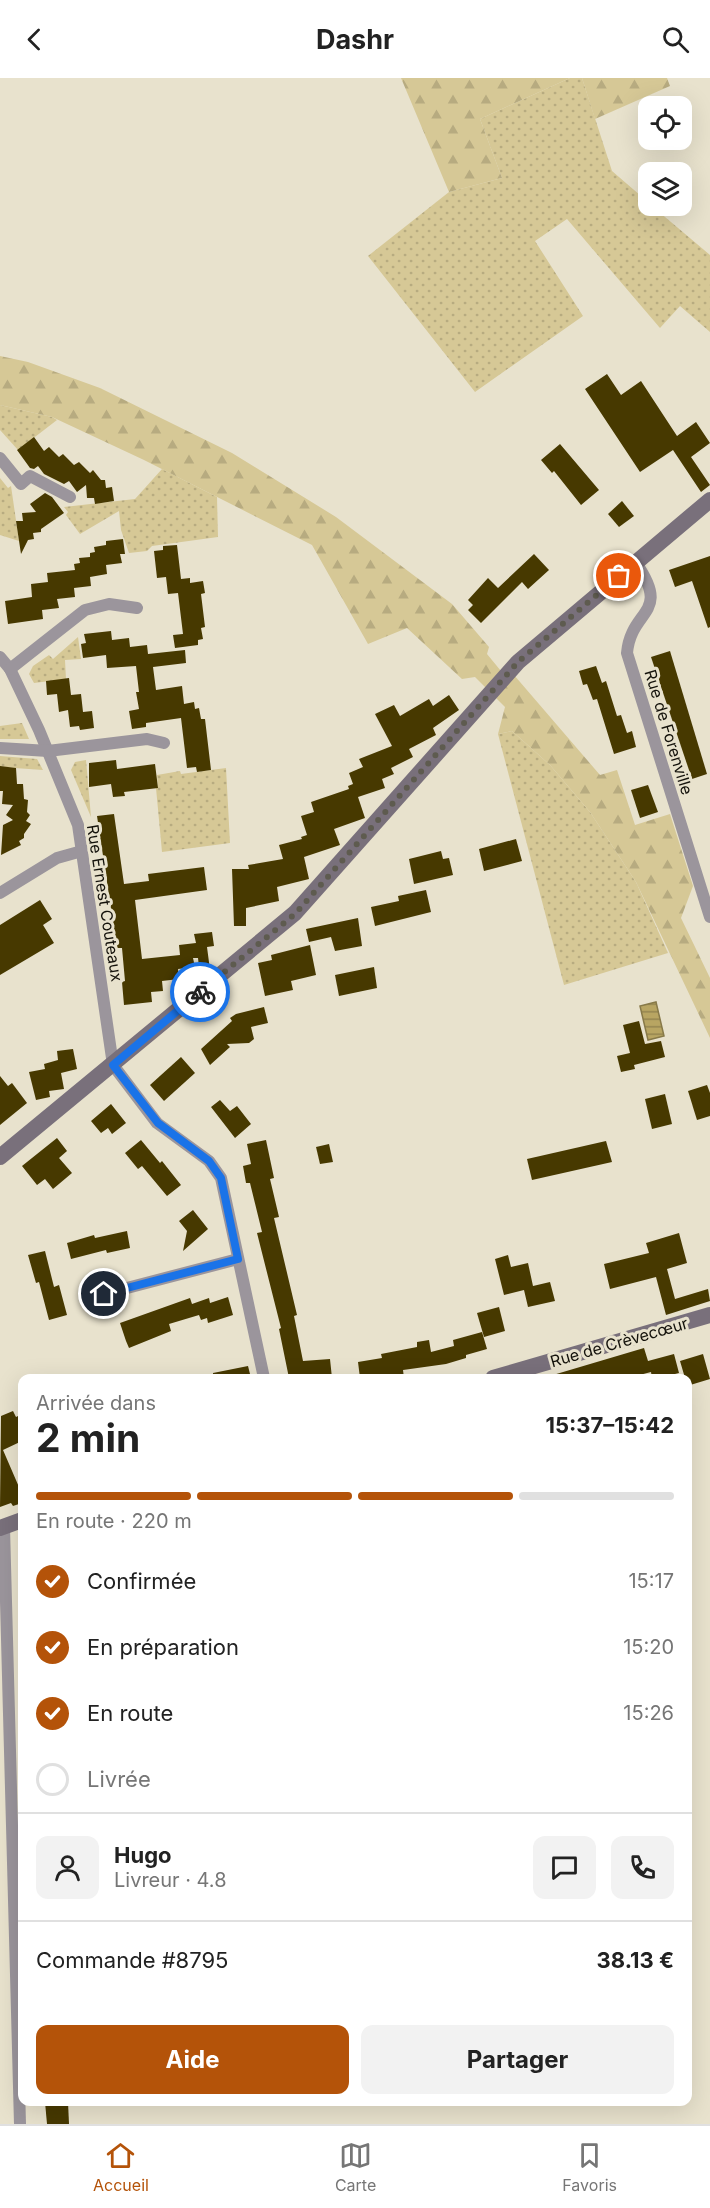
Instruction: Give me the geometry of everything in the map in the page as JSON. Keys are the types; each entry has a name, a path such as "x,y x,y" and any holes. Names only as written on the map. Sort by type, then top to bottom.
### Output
{"street":[{"path":"0,459 21,484 30,476 70,497"},
{"path":"0,1157 295,914 518,662 710,500"},
{"name":"Rue de Forenville","path":"636,562 649,585 652,596 648,608 633,633 627,653 710,918"},
{"path":"10,669 86,610 110,604 137,608"},
{"name":"Rue Ernest Couteaux","path":"0,657 10,669 48,751 78,825 113,1065"},
{"path":"0,748 48,751 147,740 164,743"},
{"path":"0,893 57,858 82,851"},
{"path":"113,1065 158,1123 209,1161 221,1178 263,1374"},
{"path":"104,1294 238,1259"},
{"name":"Rue de Crèvecœur","path":"507,1374 710,1315"},
{"path":"18,1521 2,1527 18,2058"},
{"path":"19,2106 20,2124"}],"green space":[{"path":"401,78 570,78 480,119 502,178 449,192"},
{"path":"570,78 582,78 612,171 638,193 638,216 664,216 710,255 710,332 680,306 660,328 567,219 535,241 583,316 475,392 368,256 449,192 502,178 480,119"},
{"path":"582,78 667,78 670,86 647,96 638,96 638,100 595,119"},
{"path":"0,356 28,362 100,388 232,453 336,517 452,604 489,647 487,654 510,682 514,675 600,775 617,770 635,825 670,814 693,886 681,918 710,978 710,1038 636,882 590,812 550,765 512,731 498,734 505,707 475,677 462,679 407,628 368,644 312,545 144,460 52,417 0,405"},
{"path":"0,405 57,420 18,450 0,430"},
{"path":"162,469 217,497 218,537 152,546 147,551 129,553 121,530 119,511 80,534 66,515 68,512 64,507 135,499"},
{"path":"0,478 8,488 11,486 19,541 0,535"},
{"path":"78,637 81,659 65,660 66,679 34,683 29,674 33,666 49,655 53,659"},
{"path":"22,723 29,739 0,739 0,726"},
{"path":"512,731 550,765 590,812 636,882 668,953 564,985 498,734"},
{"path":"0,756 37,759 43,770 0,767"},
{"path":"86,760 91,817 71,770 75,762"},
{"path":"226,768 230,843 162,852 156,788 158,787 157,775"}],"shaded area":[{"path":"656,1002 664,1036 648,1040 640,1006"}],"building":[{"path":"607,374 621,395 641,381 677,436 696,422 710,443 691,457 710,485 701,492 673,450 640,472 585,389"},
{"path":"34,437 44,451 49,447 59,457 63,454 74,465 79,462 90,473 93,470 101,480 105,480 106,488 112,487 114,501 95,504 94,498 87,498 86,485 77,492 69,481 64,484 44,474 38,466 34,469 30,468 17,450"},
{"path":"560,444 599,490 581,505 554,471 552,473 541,460"},
{"path":"45,493 52,497 64,513 41,529 41,532 33,533 34,539 28,540 21,554 16,521 23,521 22,513 36,512 30,504"},
{"path":"622,501 634,516 619,527 608,514"},
{"path":"123,539 125,554 120,554 122,563 106,565 107,574 90,577 91,586 74,588 75,597 57,599 59,608 42,610 43,619 8,624 5,601 32,597 31,584 48,582 47,573 75,570 74,564 80,563 79,558 90,557 90,553 95,552 94,547 106,545 106,541"},
{"path":"177,545 181,579 190,578 190,583 203,581 205,593 201,594 205,627 201,628 203,639 198,640 198,645 175,648 173,635 183,634 178,593 168,594 166,577 157,578 154,551 163,550 163,546"},
{"path":"534,554 549,570 528,589 522,582 481,623 468,610 473,605 468,600 488,578 498,588"},
{"path":"710,556 710,627 708,628 692,581 675,587 669,570"},
{"path":"111,631 112,640 129,638 130,647 147,645 148,654 185,650 186,663 153,667 156,690 182,686 184,704 194,702 195,709 199,708 201,719 205,719 211,770 197,772 196,767 187,768 181,718 146,723 146,727 132,729 129,711 139,709 136,692 139,692 136,666 107,668 106,655 83,658 81,644 86,643 84,634"},
{"path":"670,651 707,774 692,779 651,657"},
{"path":"596,666 602,683 606,681 617,716 621,715 627,733 632,731 636,747 614,754 597,699 593,700 587,684 583,685 579,671"},
{"path":"69,678 71,695 81,694 83,712 92,711 94,728 80,730 79,726 70,727 68,710 59,712 57,694 47,695 46,681"},
{"path":"449,695 459,710 433,728 436,735 409,749 413,757 391,768 394,774 382,779 385,788 358,797 365,818 334,829 340,845 304,857 309,879 277,887 279,901 246,908 246,926 234,926 232,869 249,869 248,865 283,859 279,845 302,839 301,837 307,835 301,816 314,812 311,802 349,789 348,786 353,784 349,773 363,767 359,759 392,746 375,714 394,705 400,716 429,699 433,706"},
{"path":"116,760 117,769 155,764 158,788 124,792 125,796 113,797 111,784 89,787 89,763"},
{"path":"0,766 16,768 17,784 23,784 24,799 28,800 27,812 30,815 26,821 31,824 24,838 19,841 21,845 1,855 3,825 13,820 6,815 13,805 2,804"},
{"path":"648,785 658,812 640,818 631,790"},
{"path":"114,814 124,884 149,881 148,874 204,867 207,890 135,900 142,959 180,955 179,945 196,943 194,934 212,932 214,946 207,947 210,970 200,976 198,958 193,958 195,967 178,969 179,979 162,981 163,991 151,992 152,1002 124,1005 122,982 125,981 122,948 117,948 97,816"},
{"path":"516,839 522,861 484,871 479,849"},
{"path":"441,851 443,859 449,858 453,875 414,884 409,859"},
{"path":"426,890 431,912 375,926 371,907 399,901 398,896"},
{"path":"40,900 52,919 43,925 54,943 0,975 0,925"},
{"path":"358,918 362,946 335,951 331,937 309,942 306,929"},
{"path":"310,945 316,975 291,981 293,990 265,996 258,963 272,960 271,955"},
{"path":"374,967 377,988 339,996 335,975"},
{"path":"264,1007 268,1023 251,1027 254,1039 249,1043 227,1044 230,1047 210,1065 201,1049 232,1021 230,1018 236,1014"},
{"path":"639,1021 645,1044 661,1041 665,1057 634,1065 635,1069 621,1072 617,1056 630,1053 623,1025"},
{"path":"73,1049 77,1069 61,1073 64,1089 49,1091 50,1097 36,1100 29,1072 45,1069 44,1064 58,1060 57,1051"},
{"path":"181,1057 195,1073 164,1101 150,1085"},
{"path":"0,1076 8,1086 12,1083 27,1103 0,1125"},
{"path":"707,1085 710,1093 710,1116 697,1120 688,1091"},
{"path":"665,1094 672,1124 652,1129 645,1099"},
{"path":"220,1100 230,1111 237,1106 251,1124 235,1138 211,1107"},
{"path":"111,1104 126,1123 112,1134 108,1128 101,1133 91,1121"},
{"path":"57,1138 67,1151 59,1158 72,1173 53,1189 45,1179 37,1185 22,1166"},
{"path":"141,1140 181,1185 167,1196 142,1166 138,1169 125,1153"},
{"path":"266,1140 274,1178 270,1179 279,1217 274,1218 297,1315 294,1316 303,1361 330,1359 332,1374 288,1374 279,1329 281,1328 257,1233 262,1232 250,1183 246,1183 243,1166 251,1164 247,1144"},
{"path":"606,1141 612,1162 532,1180 527,1159"},
{"path":"329,1144 333,1162 320,1164 316,1147"},
{"path":"193,1210 208,1229 183,1251 187,1231 179,1221"},
{"path":"127,1231 130,1248 107,1253 106,1250 71,1259 67,1243 94,1235 95,1238"},
{"path":"679,1233 687,1263 667,1269 675,1299 708,1289 710,1301 666,1315 656,1277 610,1289 604,1264 649,1253 646,1243"},
{"path":"45,1251 54,1287 59,1285 67,1315 49,1320 39,1282 36,1283 28,1255"},
{"path":"508,1255 511,1267 528,1263 533,1286 550,1282 555,1301 528,1307 524,1290 504,1295 495,1259"},
{"path":"228,1297 233,1315 208,1323 207,1318 201,1320 199,1315 169,1324 171,1331 129,1348 120,1323 190,1298 192,1304 209,1298 210,1303"},
{"path":"499,1307 505,1331 484,1337 477,1313"},
{"path":"482,1332 487,1349 446,1364 403,1370 404,1374 360,1374 358,1362 382,1358 381,1354 417,1347 417,1342 429,1340 431,1352 454,1346 453,1340"},
{"path":"644,1348 648,1361 674,1354 679,1373 651,1374 651,1372 643,1374 556,1374"},
{"path":"703,1354 710,1379 692,1384 692,1374 684,1374 680,1361"},
{"path":"248,1366 250,1374 213,1374"},
{"path":"13,1411 16,1417 18,1416 18,1443 3,1450 18,1485 18,1504 13,1506 11,1503 0,1507 1,1416"},
{"path":"45,2106 68,2106 69,2124 47,2124"}],"way so far":[{"path":"200,992 295,914 518,662 619,576"}],"route":[{"path":"104,1294 238,1259 221,1178 209,1161 158,1123 113,1065 200,992"}]}
